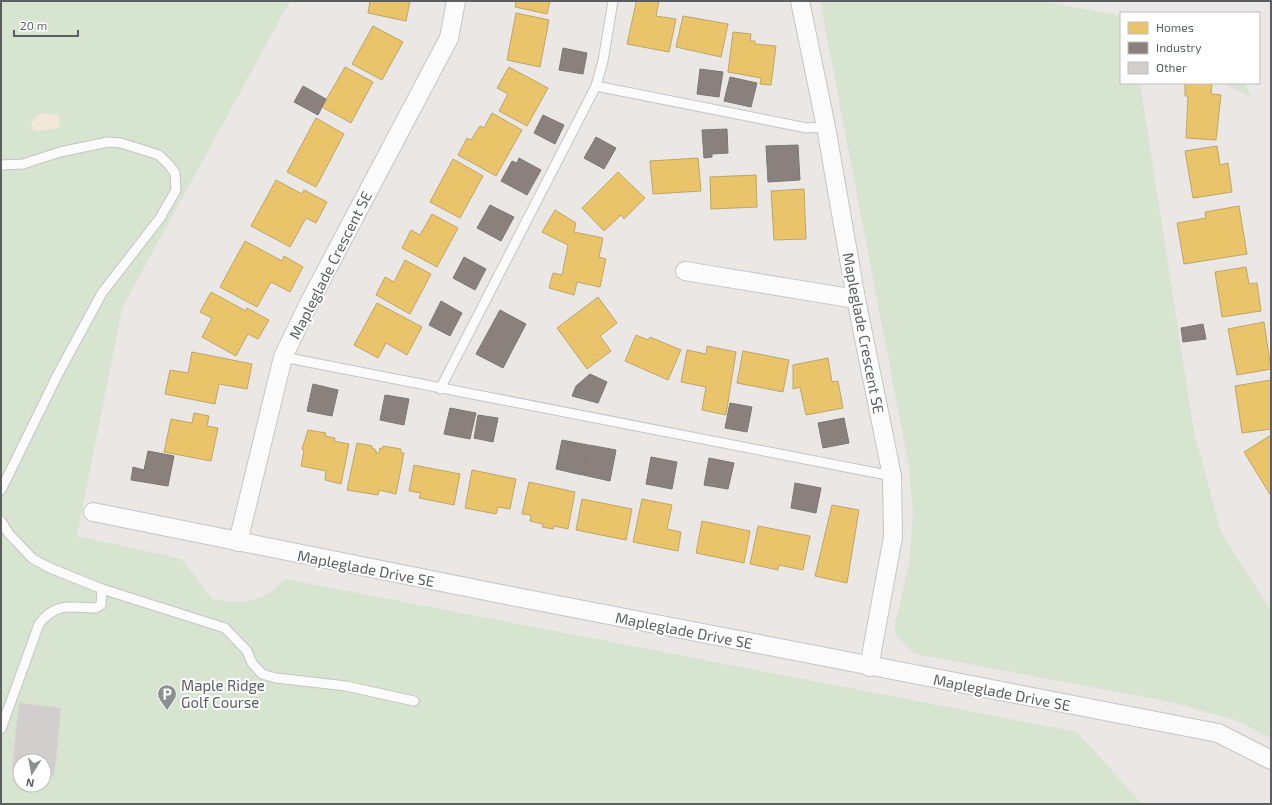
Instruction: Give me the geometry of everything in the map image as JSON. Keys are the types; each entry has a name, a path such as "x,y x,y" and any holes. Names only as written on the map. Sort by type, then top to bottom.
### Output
{"street":[{"name":"Mapleglade Crescent SE","path":"238,542 283,357 308,305 450,38 456,1"},
{"name":"Mapleglade Crescent SE","path":"800,1 826,127 856,299 892,476 893,537 869,667"},
{"path":"685,271 856,299"},
{"name":"Mapleglade Drive SE","path":"93,512 869,667 1218,733 1271,760"}],"lane":[{"path":"440,388 596,86 603,62 613,1"},
{"path":"596,86 806,128 826,127"},
{"path":"1,165 23,164 60,152 108,142 121,143 159,155 170,165 175,173 176,190 160,218 102,293 58,374 1,490"},
{"path":"283,357 892,476"},
{"path":"1,522 9,534 33,559 102,589 225,628 246,651 252,663 262,674 276,678 346,686 414,702"},
{"path":"1,729 39,624 47,614 55,609 96,608 100,605 102,589"}],"green space":[{"name":"Maple Ridge Golf Course","path":"1,1 290,1 122,308 77,536 182,559 212,599 233,602 252,600 269,593 285,579 1077,732 1142,804 1,804"},
{"path":"820,1 1043,1 1120,16 1120,84 1140,84 1194,432 1221,532 1271,611 1271,738 1238,721 1171,702 915,654 896,636 895,626 910,558 913,513 909,467"},
{"path":"1225,84 1245,84 1251,97"}],"sand":[{"path":"46,113 59,116 60,124 58,128 39,131 32,129 33,120"}],"building: Homes":[{"path":"370,1 410,1 406,21 368,13"},
{"path":"516,1 550,1 547,14 515,7"},
{"path":"634,1 659,1 656,16 676,19 669,52 627,44 636,3"},
{"path":"516,13 549,20 540,67 507,60"},
{"path":"683,16 728,24 721,57 676,47"},
{"path":"373,26 403,42 382,80 352,64"},
{"path":"733,32 751,34 750,41 755,41 755,44 776,46 771,85 760,84 761,78 728,72"},
{"path":"345,67 373,82 351,123 322,107"},
{"path":"509,67 548,88 527,126 499,111 508,94 497,88"},
{"path":"1185,84 1212,84 1211,94 1221,95 1216,140 1186,138 1188,96 1185,96"},
{"path":"492,113 522,130 496,176 458,155 467,138 471,140 480,126 484,128"},
{"path":"316,118 344,134 316,187 287,172"},
{"path":"1217,146 1220,165 1228,163 1232,192 1193,198 1185,151"},
{"path":"698,158 701,191 653,194 650,161"},
{"path":"453,159 483,176 460,218 430,202"},
{"path":"618,172 645,198 624,219 621,215 604,231 582,208"},
{"path":"756,175 757,207 711,209 710,177"},
{"path":"276,180 302,194 304,190 327,202 316,223 306,218 290,247 251,226"},
{"path":"804,189 806,239 774,240 771,191"},
{"path":"1239,206 1247,254 1184,264 1177,223 1206,218 1205,212"},
{"path":"555,210 576,223 574,232 603,238 599,257 606,259 600,287 577,282 574,295 549,288 553,273 562,275 568,245 542,232"},
{"path":"432,214 458,228 437,267 402,248 411,230 420,235"},
{"path":"245,241 282,261 284,256 303,267 290,292 271,282 257,307 220,287"},
{"path":"405,260 431,274 410,314 376,295 385,277 394,282"},
{"path":"1246,267 1249,284 1257,283 1261,311 1222,317 1215,272"},
{"path":"211,292 246,311 247,308 269,320 258,339 248,334 236,356 202,337 212,318 200,312"},
{"path":"598,297 617,323 600,336 611,351 587,369 557,328"},
{"path":"377,303 422,327 407,355 386,343 378,358 354,345"},
{"path":"1264,322 1271,369 1237,375 1228,329"},
{"path":"636,335 648,340 650,337 681,350 668,380 625,361"},
{"path":"707,346 736,352 726,415 702,410 706,387 681,382 687,350 706,354"},
{"path":"743,351 789,360 783,392 737,383"},
{"path":"192,352 252,364 247,389 219,384 215,404 165,394 170,370 188,373"},
{"path":"828,358 832,382 838,381 843,408 806,415 800,387 793,389 793,365"},
{"path":"1271,380 1271,429 1242,433 1235,386"},
{"path":"194,413 209,416 207,426 218,428 211,461 164,452 171,419 192,423"},
{"path":"308,430 326,433 325,436 335,438 334,441 349,444 341,484 325,480 326,471 301,466 304,451 302,449"},
{"path":"1271,435 1271,496 1244,452"},
{"path":"357,443 372,446 372,448 376,450 376,453 379,453 380,448 382,449 383,446 401,449 401,453 404,453 396,494 379,490 378,495 347,490"},
{"path":"414,465 460,474 454,505 419,498 421,493 409,491"},
{"path":"472,470 516,479 510,509 498,507 496,514 465,508"},
{"path":"529,482 575,492 568,529 554,526 553,529 542,527 543,524 530,521 531,515 522,514"},
{"path":"582,499 632,509 626,540 576,530"},
{"path":"642,499 672,505 667,529 681,532 678,551 633,542"},
{"path":"832,505 859,510 847,583 815,576"},
{"path":"702,521 750,531 744,563 696,553"},
{"path":"758,526 810,536 803,570 779,565 778,570 750,564"}],"building: Industry":[{"path":"563,48 587,53 583,74 559,70"},
{"path":"700,69 723,72 719,97 697,94"},
{"path":"730,77 757,83 751,107 724,101"},
{"path":"303,86 326,99 318,115 294,102"},
{"path":"543,115 564,125 555,144 534,133"},
{"path":"727,129 728,153 712,154 712,157 704,158 702,130"},
{"path":"596,137 616,148 604,169 584,158"},
{"path":"798,145 800,180 768,182 766,146"},
{"path":"519,158 541,170 527,195 501,181 512,161 517,163"},
{"path":"490,205 514,217 501,241 477,228"},
{"path":"464,257 486,269 475,290 453,278"},
{"path":"441,301 462,313 450,336 429,325"},
{"path":"500,310 526,324 503,368 476,354"},
{"path":"1203,324 1206,339 1183,342 1181,328"},
{"path":"590,374 607,382 598,403 572,396 576,386"},
{"path":"313,384 338,390 332,416 307,411"},
{"path":"385,395 409,399 404,425 380,420"},
{"path":"730,403 752,407 747,432 725,428"},
{"path":"450,408 476,413 470,439 444,434"},
{"path":"478,415 498,418 493,442 474,438"},
{"path":"844,418 849,443 823,448 818,423"},
{"path":"562,440 588,445 582,475 556,469"},
{"path":"589,445 616,450 610,481 583,475"},
{"path":"148,451 174,456 168,486 131,480 133,467 144,470"},
{"path":"651,457 677,462 672,489 646,484"},
{"path":"709,458 734,463 728,489 704,485"},
{"path":"795,483 821,488 816,513 791,508"}],"building: Other":[{"path":"19,703 61,708 54,776 52,776 52,753 14,753"}],"place":[{"name":"Maple Ridge Golf Course","path":"167,711"}]}
